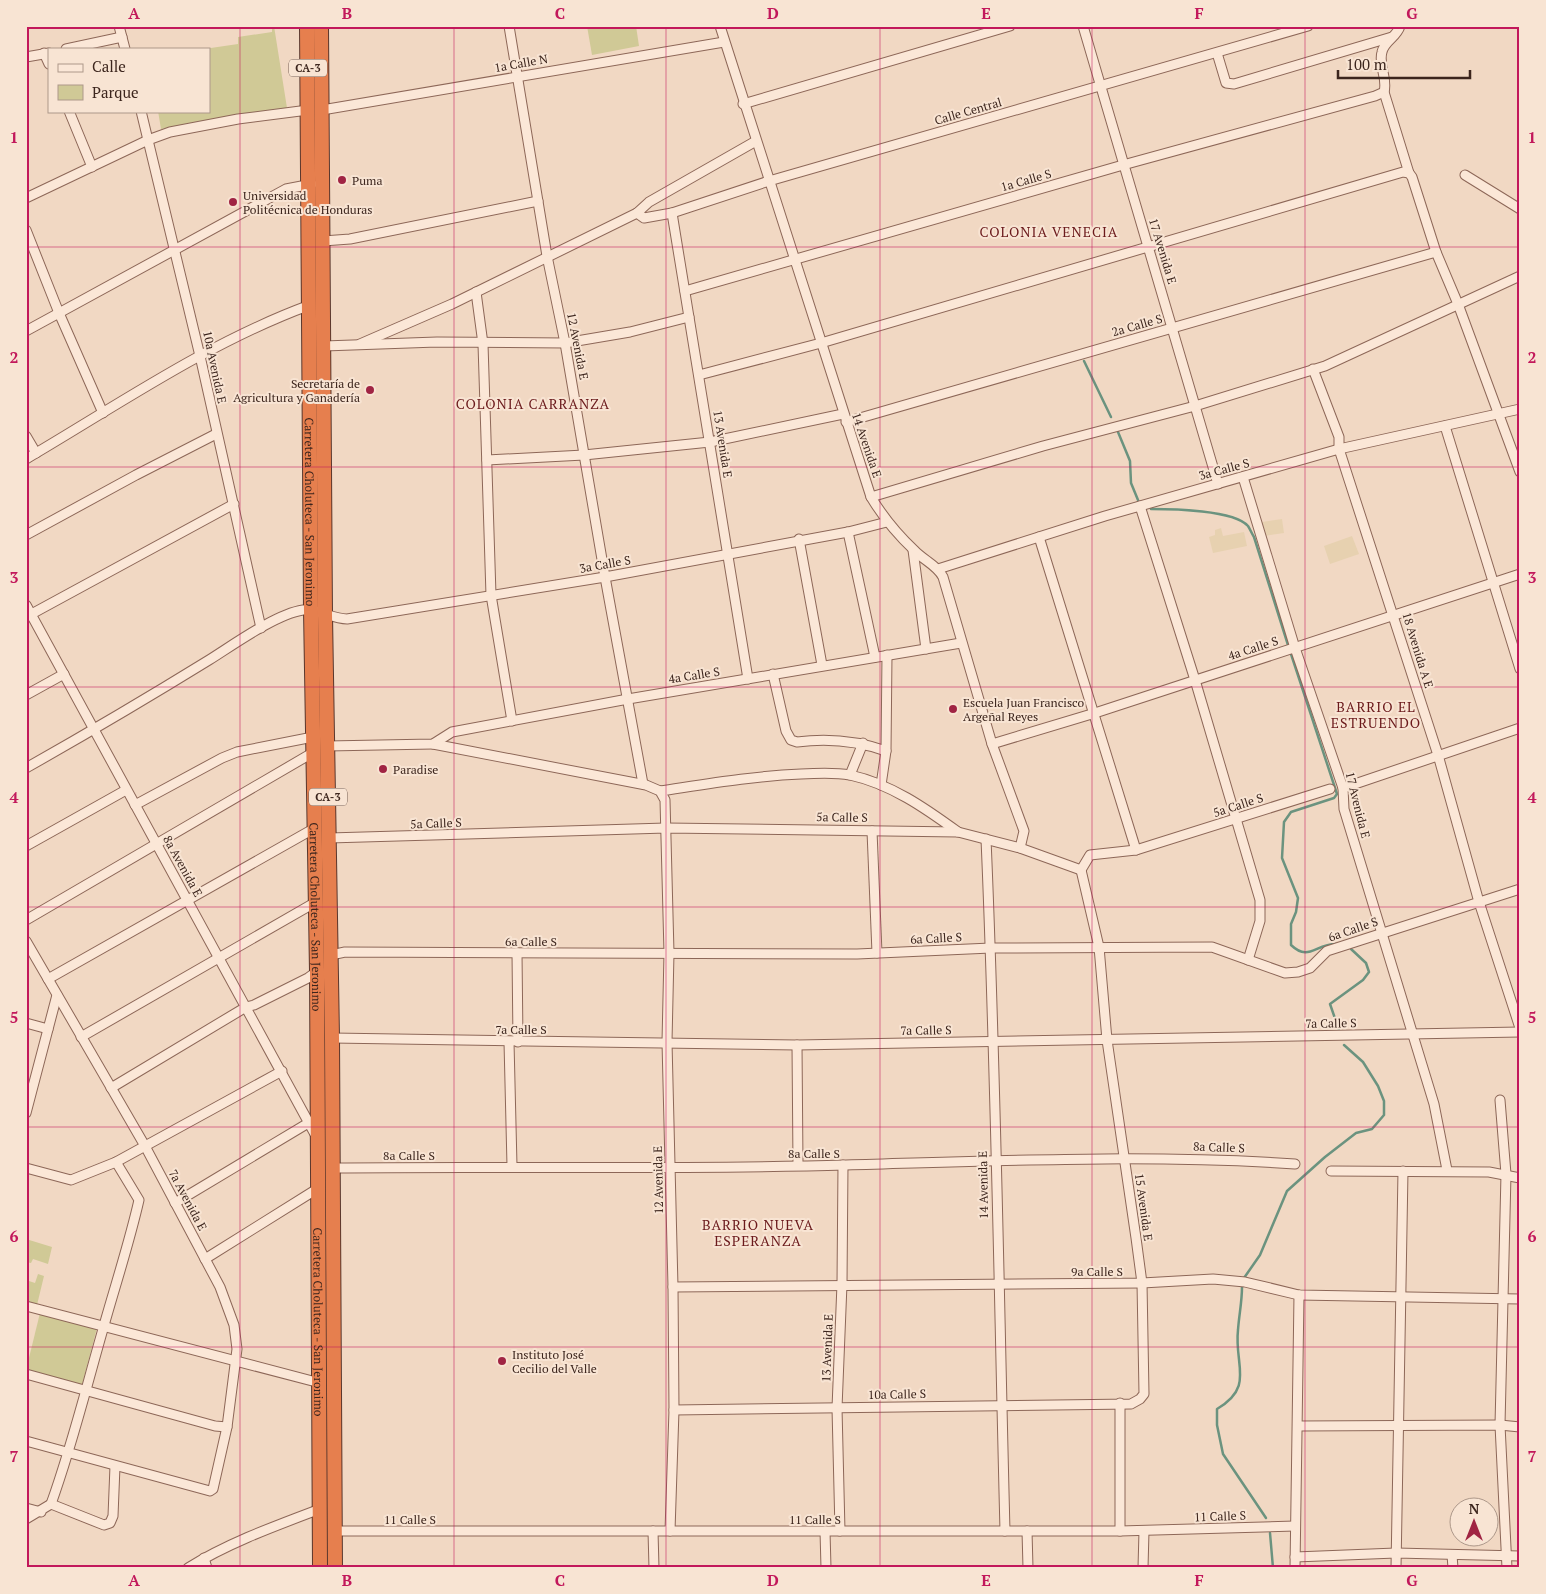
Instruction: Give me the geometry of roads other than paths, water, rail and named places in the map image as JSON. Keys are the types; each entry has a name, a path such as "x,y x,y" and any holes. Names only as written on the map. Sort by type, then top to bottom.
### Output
{"highway":[{"name":"Carretera Choluteca - San Jeronimo","path":"307,26 315,110"},
{"name":"Carretera Choluteca - San Jeronimo","path":"320,1568 317,971 311,610 310,305 315,184 315,110 321,26"},
{"name":"Carretera Choluteca - San Jeronimo","path":"315,184 323,241 325,615 332,1038 335,1568"}],"street":[{"path":"119,26 125,48"},
{"name":"12 Avenida E","path":"509,26 546,256 565,343 643,784"},
{"name":"14 Avenida E","path":"720,26 743,104 872,497 888,522 914,550 938,569"},
{"path":"743,104 1010,26"},
{"name":"17 Avenida E","path":"1083,26 1099,86 1149,247 1218,484"},
{"path":"1271,26 1274,36"},
{"name":"Calle Central","path":"637,213 644,218 672,213 769,181 1308,26"},
{"path":"1400,26 1382,51 1381,60 1386,83 1384,92 1436,252 1500,413 1520,472"},
{"path":"1217,53 1226,83 1234,84 1394,36"},
{"path":"71,48 122,37"},
{"name":"1a Calle N","path":"26,198 148,140 170,132 238,119 315,110 724,42"},
{"path":"26,57 46,53"},
{"name":"1a Calle S","path":"685,291 1384,92"},
{"path":"68,112 92,167"},
{"name":"10a Avenida E","path":"141,112 200,356 261,628"},
{"path":"360,344 476,292 637,213 649,202 756,141"},
{"path":"699,375 821,343 1403,172 1411,175"},
{"path":"1465,175 1520,209"},
{"path":"26,331 286,189 315,184"},
{"path":"323,241 350,239 538,201"},
{"name":"13 Avenida E","path":"672,213 748,679"},
{"path":"26,230 59,313 103,414"},
{"name":"2a Calle S","path":"487,460 584,455 710,442 845,418 1173,328 1436,252"},
{"path":"872,497 1043,446 1195,406 1325,366 1458,304 1519,280"},
{"path":"476,292 483,344 491,595 512,721"},
{"path":"26,459 200,356 283,315 310,305"},
{"path":"324,346 360,344 565,343 630,332 689,317"},
{"name":"18 Avenida A E","path":"1313,369 1339,437 1339,449 1438,755 1479,902 1520,1030"},
{"name":"3a Calle S","path":"938,569 1140,506 1339,449 1520,409"},
{"path":"1445,426 1520,669"},
{"path":"26,536 136,475 216,434"},
{"path":"26,436 36,453"},
{"name":"17 Avenida E","path":"1243,477 1295,648 1343,788 1344,809 1434,1104 1447,1170"},
{"path":"29,616 234,504"},
{"path":"1140,506 1195,680 1260,900 1260,922 1248,960"},
{"name":"3a Calle S","path":"311,610 347,619 605,577 799,539 848,532 888,522"},
{"path":"848,532 875,657"},
{"path":"1039,537 1136,850"},
{"path":"799,539 822,665"},
{"path":"914,550 926,648"},
{"path":"938,569 992,744 1024,831 1020,848"},
{"name":"4a Calle S","path":"992,744 1094,713 1520,574"},
{"name":"8a Avenida E","path":"26,605 29,616 64,674 93,731 158,845 310,1122 317,1140"},
{"path":"26,768 93,731 261,628 294,612 311,610"},
{"name":"4a Calle S","path":"434,744 452,732 822,665 961,643"},
{"path":"881,785 886,751 887,655"},
{"path":"26,695 64,674"},
{"path":"774,674 786,731 791,740 797,742 863,743 886,751"},
{"path":"1343,788 1520,728"},
{"path":"135,805 222,758 237,752 313,737"},
{"path":"850,775 863,743"},
{"name":"4a Calle S","path":"327,746 434,744 643,784 660,791"},
{"path":"26,920 158,845 314,752"},
{"path":"660,791 768,775 823,773 850,775 881,785 918,802 958,832"},
{"name":"5a Calle S","path":"328,838 666,828 958,832 1020,848 1081,870 1090,855 1136,850 1330,789"},
{"path":"26,846 126,790"},
{"name":"12 Avenida E","path":"660,791 665,800 669,954 667,1042 674,1410 670,1531"},
{"path":"48,979 315,828"},
{"path":"872,831 876,954"},
{"name":"14 Avenida E","path":"986,838 994,1041 995,1160 1005,1531"},
{"name":"15 Avenida E","path":"1081,870 1099,947 1107,1040 1142,1283 1144,1394 1140,1399 1131,1404 1120,1403"},
{"name":"6a Calle S","path":"111,1088 246,1007 254,1005 308,978 331,960 345,952 876,954 991,948 1212,946 1285,973 1298,972 1310,968 1328,951 1520,889"},
{"path":"81,1036 316,902"},
{"name":"7a Avenida E","path":"26,941 145,1146 220,1288 234,1325 237,1349 227,1427 213,1489 207,1490 115,1466"},
{"path":"512,1166 513,1042 517,953"},
{"path":"26,1113 57,995"},
{"path":"26,1023 48,1029"},
{"name":"7a Calle S","path":"332,1038 797,1045 1413,1034 1520,1030"},
{"path":"797,1045 798,1165"},
{"path":"26,1168 71,1180 116,1162 282,1071"},
{"path":"1500,1100 1506,1174 1500,1425 1507,1568"},
{"path":"175,1203 310,1122"},
{"name":"8a Calle S","path":"332,1168 843,1166 995,1160 1215,1158 1296,1164"},
{"path":"26,1519 41,1512 51,1504 69,1453 104,1326 124,1264 139,1200 116,1162"},
{"name":"13 Avenida E","path":"840,1531 837,1408 842,1284 843,1166"},
{"path":"1331,1171 1447,1170 1506,1174 1520,1178"},
{"path":"1396,1568 1403,1171"},
{"path":"205,1259 317,1188"},
{"name":"9a Calle S","path":"673,1286 1142,1283 1212,1279 1245,1282 1299,1295 1520,1299"},
{"path":"1295,1568 1299,1295"},
{"path":"26,1306 320,1383"},
{"path":"26,1374 215,1426 227,1427"},
{"path":"1120,1403 1120,1531"},
{"name":"10a Calle S","path":"674,1410 1120,1403"},
{"path":"1298,1426 1500,1425 1520,1427"},
{"path":"26,1441 115,1466 113,1516 110,1523 104,1525 51,1504"},
{"path":"26,1508 41,1512"},
{"path":"188,1568 204,1558 320,1509"},
{"name":"11 Calle S","path":"335,1531 1144,1531 1296,1526"},
{"path":"654,1531 654,1568"},
{"path":"825,1531 826,1568"},
{"path":"1027,1531 1028,1568"},
{"path":"1143,1568 1144,1531"},
{"path":"1295,1557 1396,1554 1520,1556"},
{"path":"1452,1555 1454,1568"},
{"path":"204,1558 208,1568"}],"waterway":[{"path":"1084,361 1111,417"},
{"path":"1118,432 1130,461 1131,483 1138,500"},
{"path":"1151,509 1187,510 1217,514 1241,521 1248,526 1254,537 1288,645"},
{"path":"1291,654 1337,794 1334,798 1291,812 1284,822 1282,858 1298,898 1296,912 1291,924 1291,945 1297,950 1308,952 1336,944"},
{"path":"1339,1030 1330,1004 1363,980 1369,972 1366,963 1351,949"},
{"path":"1244,1278 1260,1255 1287,1191 1325,1157 1356,1133 1372,1129 1384,1115 1384,1101 1378,1086 1363,1062 1344,1045"},
{"path":"1242,1287 1238,1330 1239,1384 1229,1401 1217,1409 1217,1425 1223,1454 1266,1518"},
{"path":"1270,1533 1273,1568"}],"place":[{"name":"Puma","path":"342,180"},
{"name":"Universidad Politécnica de Honduras","path":"233,202"},
{"name":"Secretaría de Agricultura y Ganadería","path":"370,390"},
{"name":"Escuela Juan Francisco Argeñal Reyes","path":"953,709"},
{"name":"Paradise","path":"383,769"},
{"name":"Instituto José Cecilio del Valle","path":"502,1361"}],"district":[{"name":"COLONIA VENECIA","path":"1049,231"},
{"name":"COLONIA CARRANZA","path":"533,403"},
{"name":"BARRIO EL ESTRUENDO","path":"1376,714"},
{"name":"BARRIO NUEVA ESPERANZA","path":"758,1232"}]}
